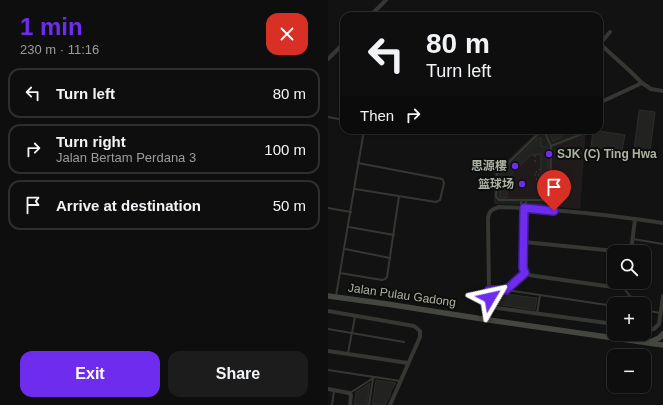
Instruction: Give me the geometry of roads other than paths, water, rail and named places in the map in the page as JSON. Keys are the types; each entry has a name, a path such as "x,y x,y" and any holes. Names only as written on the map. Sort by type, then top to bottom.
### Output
{"main road":[{"name":"Jalan Pulau Gadong","path":"328,296 663,345"},
{"path":"648,343 663,334"}],"street":[{"path":"374,12 386,0"},
{"path":"603,40 610,32"},
{"path":"328,59 340,47"},
{"path":"603,48 642,83 651,89 663,91"},
{"path":"603,101 642,83"},
{"path":"489,320 488,215 491,210 498,207 524,208 663,223"},
{"path":"524,208 523,268 525,273 535,276 607,286"},
{"path":"632,245 635,219"},
{"path":"524,242 607,250"},
{"path":"651,329 654,329 659,324 663,296"},
{"path":"490,307 607,323"},
{"path":"328,311 414,326 418,329 420,337 390,405"},
{"path":"328,351 408,363"},
{"path":"328,389 347,392 350,394 350,405"}],"lane":[{"path":"328,117 340,119"},
{"path":"336,297 363,134"},
{"path":"538,134 497,174 496,197 499,200 550,200 551,146 545,134"},
{"path":"551,146 582,134"},
{"path":"355,189 436,202 440,200 444,181 442,179 358,163"},
{"path":"340,273 382,280 385,279 400,196"},
{"path":"521,200 524,208"},
{"path":"524,208 526,200"},
{"path":"328,208 351,212"},
{"path":"348,227 394,235"},
{"path":"633,239 663,244"},
{"path":"345,249 390,258"},
{"path":"506,290 525,273"},
{"path":"489,290 506,290 607,305"},
{"path":"537,314 540,295"},
{"path":"651,311 661,313"},
{"path":"348,353 355,316"},
{"path":"328,329 404,342"},
{"path":"328,370 401,381"},
{"path":"350,394 374,378"},
{"path":"369,405 374,378"},
{"path":"332,405 334,390"}],"place":[{"name":"SJK (C) Ting Hwa","path":"549,154"},
{"name":"思源樓","path":"515,166"},
{"name":"篮球场","path":"522,184"}]}
